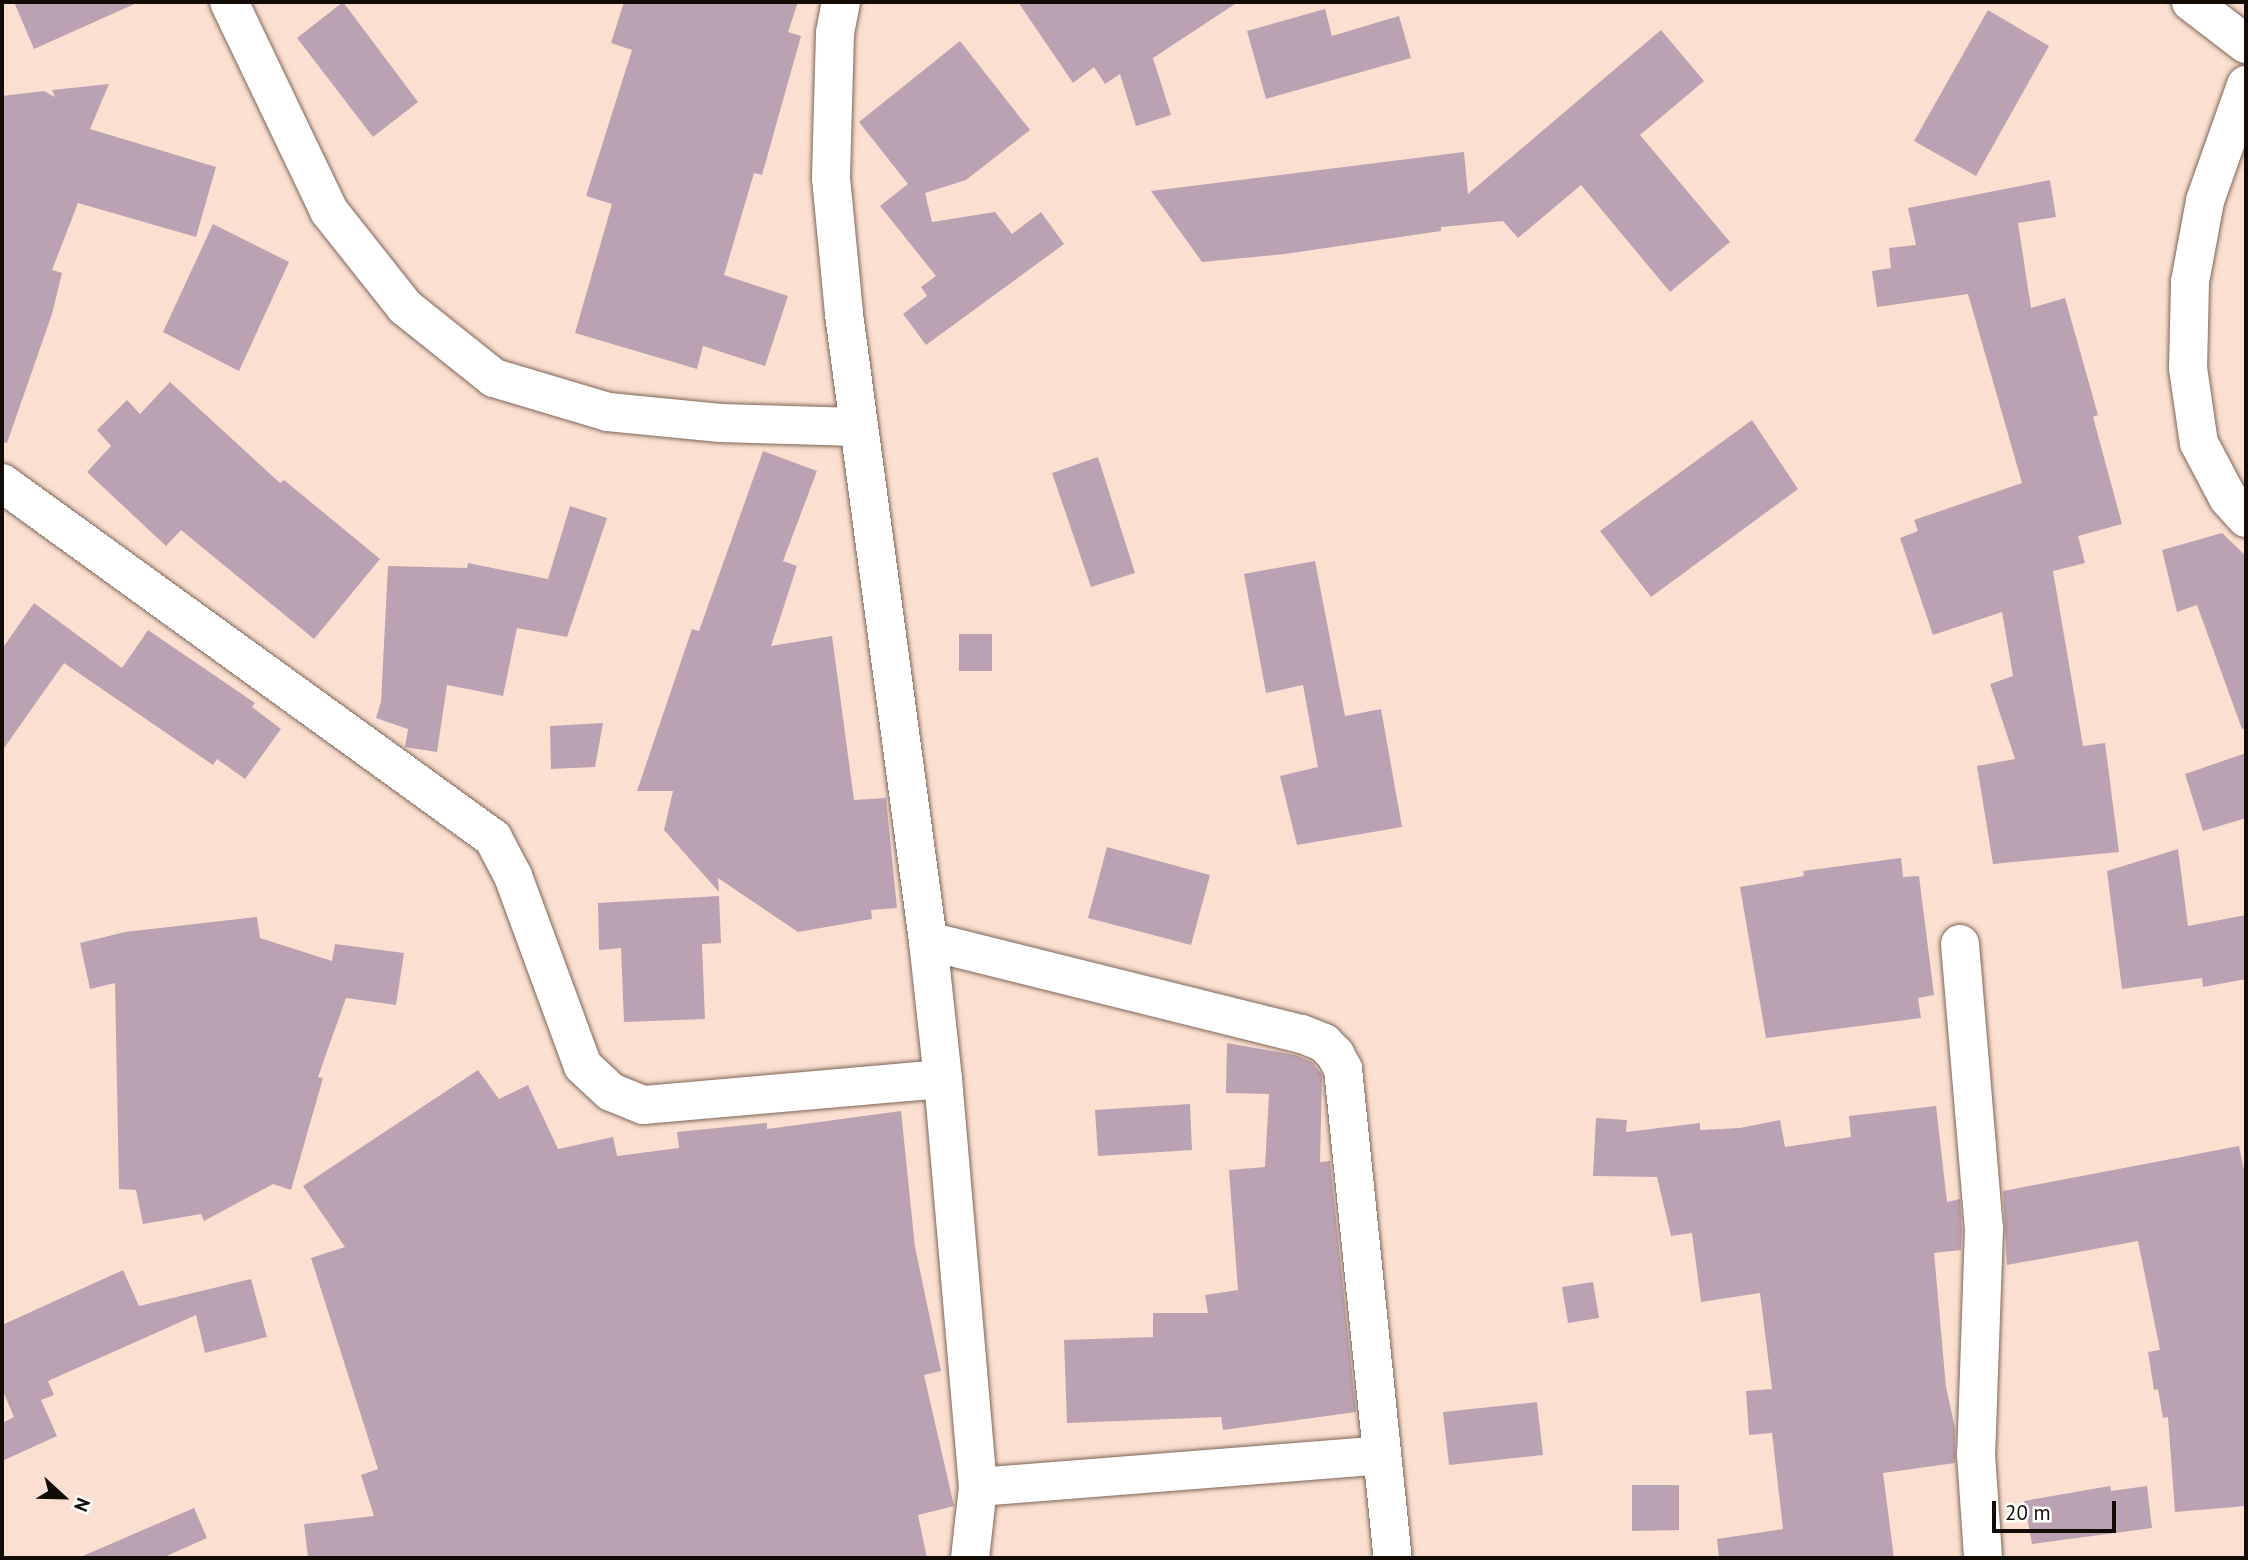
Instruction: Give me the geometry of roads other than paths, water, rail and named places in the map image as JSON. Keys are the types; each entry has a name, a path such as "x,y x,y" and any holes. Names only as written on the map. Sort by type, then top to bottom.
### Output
{"street":[{"path":"229,2 328,211 405,307 494,378 608,412 720,423 858,427"},
{"path":"841,2 835,33 831,178 858,427 928,940 943,1079 978,1487 970,1558"},
{"path":"2191,2 2246,44"},
{"path":"2246,85 2205,201 2190,282 2188,368 2199,443 2228,498 2246,518"},
{"path":"2,483 493,838 513,877 583,1066 611,1092 644,1105 943,1079"},
{"path":"928,940 1302,1034 1324,1043 1335,1054 1343,1069 1393,1558"},
{"path":"1960,943 1984,1229 1976,1454 1983,1558"},
{"path":"978,1487 1382,1455"}]}
